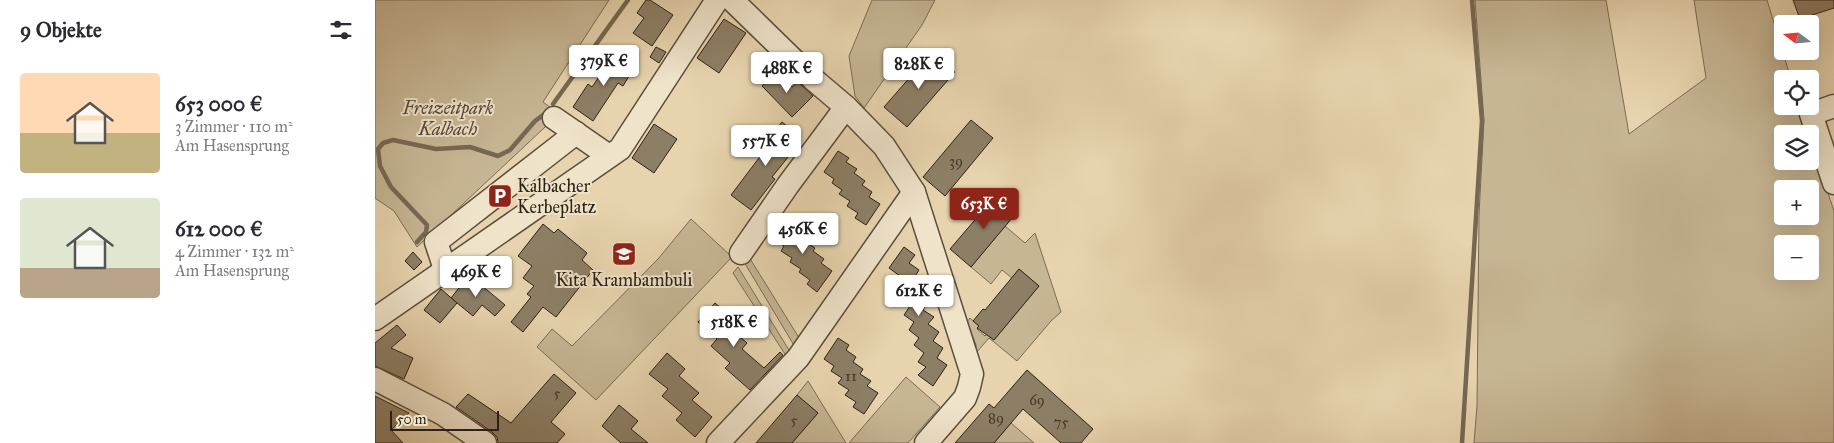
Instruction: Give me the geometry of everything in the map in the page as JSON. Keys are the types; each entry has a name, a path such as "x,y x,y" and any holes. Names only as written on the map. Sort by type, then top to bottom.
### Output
{"street":[{"path":"375,319 620,149 717,0"},
{"path":"732,0 813,80 846,107 884,146 914,192 972,374 965,398 926,443"},
{"path":"1834,106 1811,114 1834,183"},
{"path":"741,253 788,185 846,107"},
{"path":"555,118 609,156"},
{"path":"445,269 436,242 576,133"},
{"path":"718,443 798,358 914,192"},
{"path":"375,379 443,414 485,443"}],"green space":[{"name":"Freizeitpark Kalbach","path":"375,0 609,0 543,102 559,114 417,247 394,211 375,198"},
{"path":"872,0 935,0 922,25 864,108 855,96 849,56"},
{"path":"1475,0 1606,0 1629,134 1706,78 1694,0 1767,0 1774,23 1774,60 1785,60 1788,70 1774,70 1774,115 1802,115 1805,125 1774,125 1774,170 1819,170 1819,167 1834,211 1834,443 1474,443 1477,406 1479,215 1484,120"},
{"path":"691,219 732,257 596,400 537,347 552,329 572,346 658,259"},
{"path":"1005,226 1025,243 1035,233 1061,312 1017,361 989,338 976,353 976,345 967,322 970,318 979,326 977,329 985,336 987,334 994,340 1039,286 1019,269 1012,278 1002,270 991,284 971,267"},
{"path":"749,257 801,341 795,347 744,262"},
{"path":"738,267 792,355 788,359 733,273"},
{"path":"906,377 940,407 908,443 849,443"},
{"path":"808,381 846,443 792,443 818,413 797,395"},
{"path":"1011,423 1034,443 994,443"}],"building":[{"path":"646,0 650,0 673,15 652,46 633,33 644,18 637,13"},
{"path":"1793,0 1834,0 1834,8 1812,15 1799,15"},
{"path":"724,19 746,33 719,73 697,58"},
{"path":"656,47 666,52 659,63 650,57"},
{"path":"932,52 955,72 907,127 884,107"},
{"path":"615,53 635,66 623,86 618,83 593,121 573,107 588,84 592,87"},
{"path":"777,72 792,87 798,82 813,96 792,117 762,86"},
{"path":"971,120 993,138 945,196 923,177"},
{"path":"782,122 796,133 791,141 797,146 772,177 775,179 751,210 731,195 765,150 761,147"},
{"path":"654,124 677,139 654,173 632,158"},
{"path":"838,151 849,158 846,162 857,169 854,173 865,181 862,185 872,192 869,197 880,204 866,225 855,218 858,213 847,206 850,201 839,194 842,190 832,183 834,179 824,172"},
{"path":"998,193 1018,211 971,267 950,249"},
{"path":"788,218 799,225 796,230 807,237 804,241 815,248 813,251 824,259 821,263 832,271 817,292 807,284 810,280 799,272 801,269 790,262 792,258 781,251 784,246 774,239"},
{"path":"543,224 554,233 558,229 587,253 582,260 593,270 556,317 543,307 523,332 511,322 531,297 527,294 534,286 523,278 532,266 518,256"},
{"path":"904,247 915,255 909,263 919,270 914,278 925,285 918,294 929,301 923,310 934,317 928,324 939,332 933,341 943,348 937,358 947,365 933,386 918,375 926,367 918,362 924,353 914,345 919,338 909,330 914,322 904,315 910,306 900,299 905,291 894,284 900,276 889,268"},
{"path":"413,252 422,262 414,270 405,261"},
{"path":"1019,269 1039,286 994,340 977,328 979,326 973,321 983,309 985,310"},
{"path":"469,275 505,305 495,316 482,305 473,316 451,298"},
{"path":"441,289 457,303 440,323 424,310"},
{"path":"715,303 734,319 728,326 747,343 742,349 764,368 780,352 783,355 750,390 725,368 730,363 711,346 717,339 698,322"},
{"path":"397,325 406,335 391,348 413,358 404,379 375,366 375,343"},
{"path":"838,338 849,345 846,350 856,357 853,362 863,369 860,374 871,381 867,386 878,393 864,414 853,407 856,402 845,395 849,390 838,383 842,378 831,371 834,366 824,359"},
{"path":"667,353 685,369 679,376 699,393 692,400 712,417 695,437 676,420 682,413 662,396 668,389 649,374"},
{"path":"1027,370 1093,429 1081,443 1061,443 1023,409 994,443 955,443 989,404 994,408"},
{"path":"554,374 576,393 551,422 565,434 557,443 498,443 497,437 492,432 456,407 468,394 511,423"},
{"path":"797,395 818,413 792,443 756,443"},
{"path":"375,396 409,413 391,430 403,443 375,443"},
{"path":"619,405 638,421 631,429 648,443 621,443 602,426"}],"waterway":[{"path":"553,104 628,0"},
{"path":"1462,443 1482,121 1472,0"},
{"path":"417,242 426,232 427,225 391,187 380,166 378,149 383,143 393,140 436,149 470,147 498,156 510,150 535,121 547,112"}],"place":[{"name":"Kalbacher Kerbeplatz","path":"500,196"},
{"name":"Kita Krambambuli","path":"624,254"}]}
